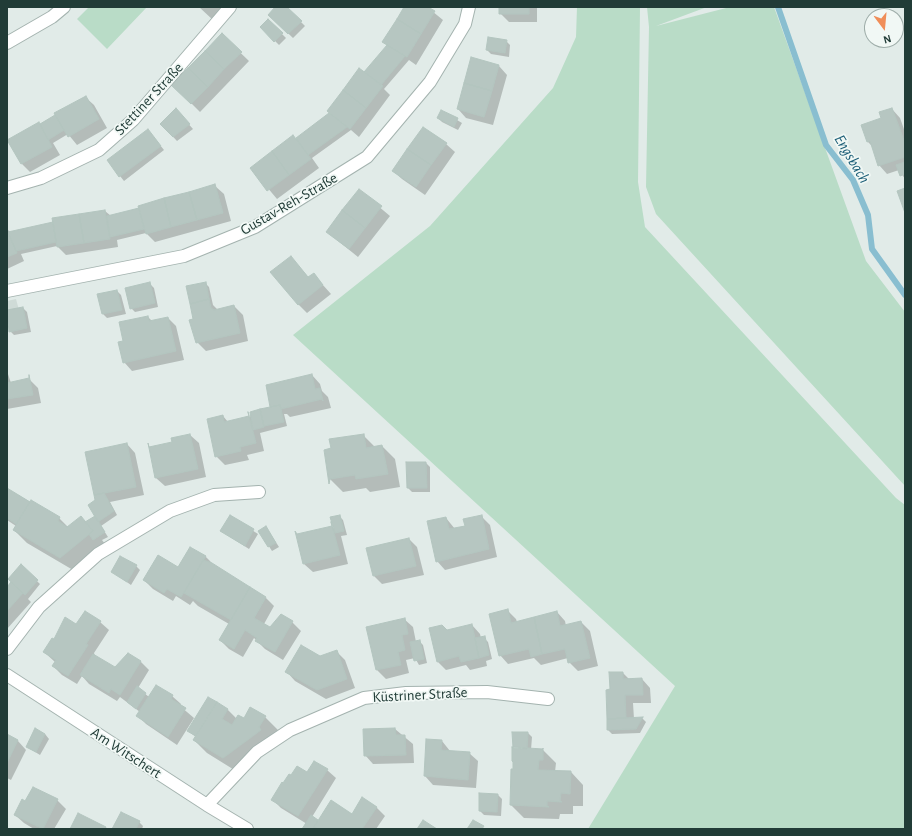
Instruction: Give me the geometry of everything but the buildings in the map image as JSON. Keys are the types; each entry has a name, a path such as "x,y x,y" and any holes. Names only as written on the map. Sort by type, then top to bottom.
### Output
{"street":[{"path":"7,43 52,17 64,7"},
{"name":"Stettiner Straße","path":"7,188 41,178 99,150 133,120 230,7"},
{"name":"Gustav-Reh-Straße","path":"7,291 184,256 255,227 367,157 430,82 465,24 470,7"},
{"path":"7,649 39,607 98,554 170,511 214,495 259,492"},
{"name":"Am Witschert","path":"7,675 207,805 247,829"},
{"name":"Küstriner Straße","path":"207,805 257,752 290,730 364,698 406,693 487,692 548,699"}],"shaded area":[{"path":"16,299 22,321 7,325 7,301"}],"green space":[{"path":"89,7 147,7 107,49 77,19"},
{"path":"577,7 640,7 638,182 645,227 896,498 905,505 905,829 588,829 675,686 293,335 430,226 553,88 576,37"},
{"path":"647,7 707,7 656,26 730,7 774,7 866,261 905,312 905,486 656,214 646,187 649,27"}],"waterway":[{"name":"Engsbach","path":"778,7 826,145 853,180 868,215 872,249 905,295"}]}
